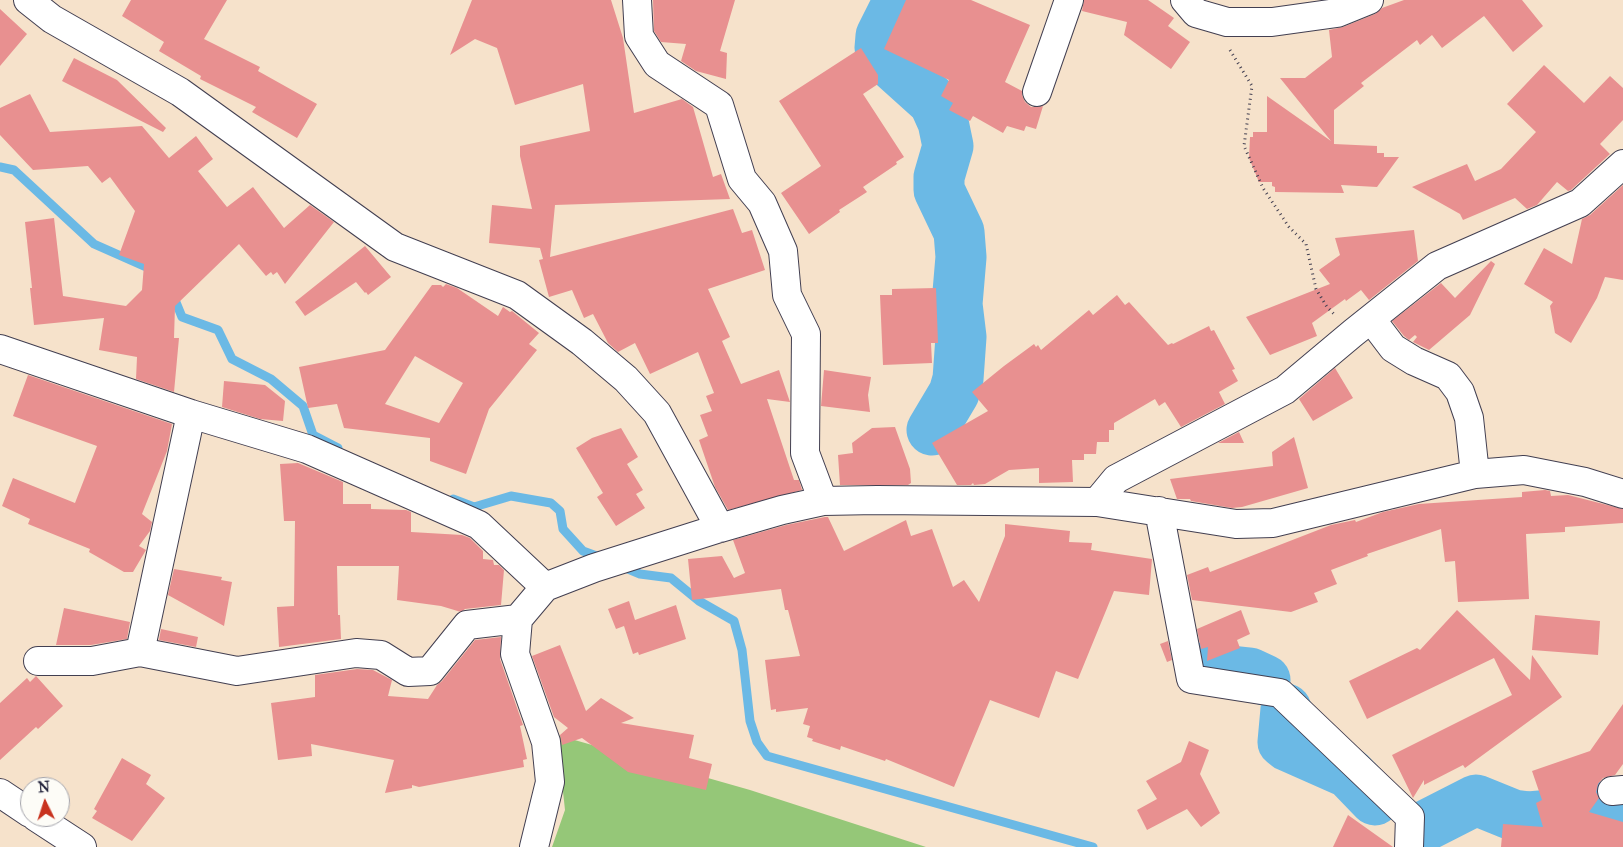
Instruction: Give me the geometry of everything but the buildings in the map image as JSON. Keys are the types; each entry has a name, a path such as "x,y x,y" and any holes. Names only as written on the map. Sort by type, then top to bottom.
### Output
{"street":[{"path":"28,0 52,19 180,92 395,247 517,295 582,342 626,379 658,413 720,528"},
{"path":"637,0 639,36 657,64 719,105 742,179 762,203 784,251 787,295 806,334 805,453 824,501"},
{"path":"1036,92 1069,0"},
{"path":"1185,0 1196,12 1228,22 1272,22 1337,13 1369,0"},
{"path":"1097,502 1116,479 1285,390 1437,266 1580,203 1623,164"},
{"path":"1362,326 1414,361 1448,376 1460,392 1469,418 1475,474"},
{"path":"0,349 191,414 307,449 479,525 545,587"},
{"path":"140,652 191,414"},
{"path":"534,847 550,782 546,742 515,654 518,619 545,587 594,568 720,528 782,510 824,501 1097,502 1236,524 1273,523 1475,474 1524,470 1585,482 1623,494"},
{"path":"1158,511 1191,679 1280,693 1410,817 1408,847"},
{"path":"38,661 92,661 140,652 237,671 356,653 381,655 408,672 430,671 468,625 518,619"},
{"path":"0,793 20,806"},
{"path":"51,827 82,847"}],"path":[{"path":"1211,17 1252,86 1244,146 1263,188 1289,227 1306,244 1316,289 1327,307 1362,326"}],"green space":[{"path":"557,735 750,790 926,847 552,847 565,810"}],"waterway":[{"path":"899,0 881,36 880,48 884,57 934,102 943,122 948,146 939,177 939,190 959,232 961,257 957,304 961,337 958,379 954,393 932,430"},
{"path":"0,167 14,170 94,244 155,271"},
{"path":"173,295 182,317 218,330 232,359 271,379 303,406 313,435 338,448"},
{"path":"453,499 474,507 511,496 551,503 560,511 563,529 583,551 602,558"},
{"path":"621,566 640,574 671,578 699,601 734,621 742,650 750,721 757,742 767,756 1093,847"},
{"path":"1203,668 1250,673 1265,680"},
{"path":"1286,709 1283,742 1349,773 1375,800"},
{"path":"1425,826 1476,800 1513,815 1529,817 1586,812 1623,802"}]}
